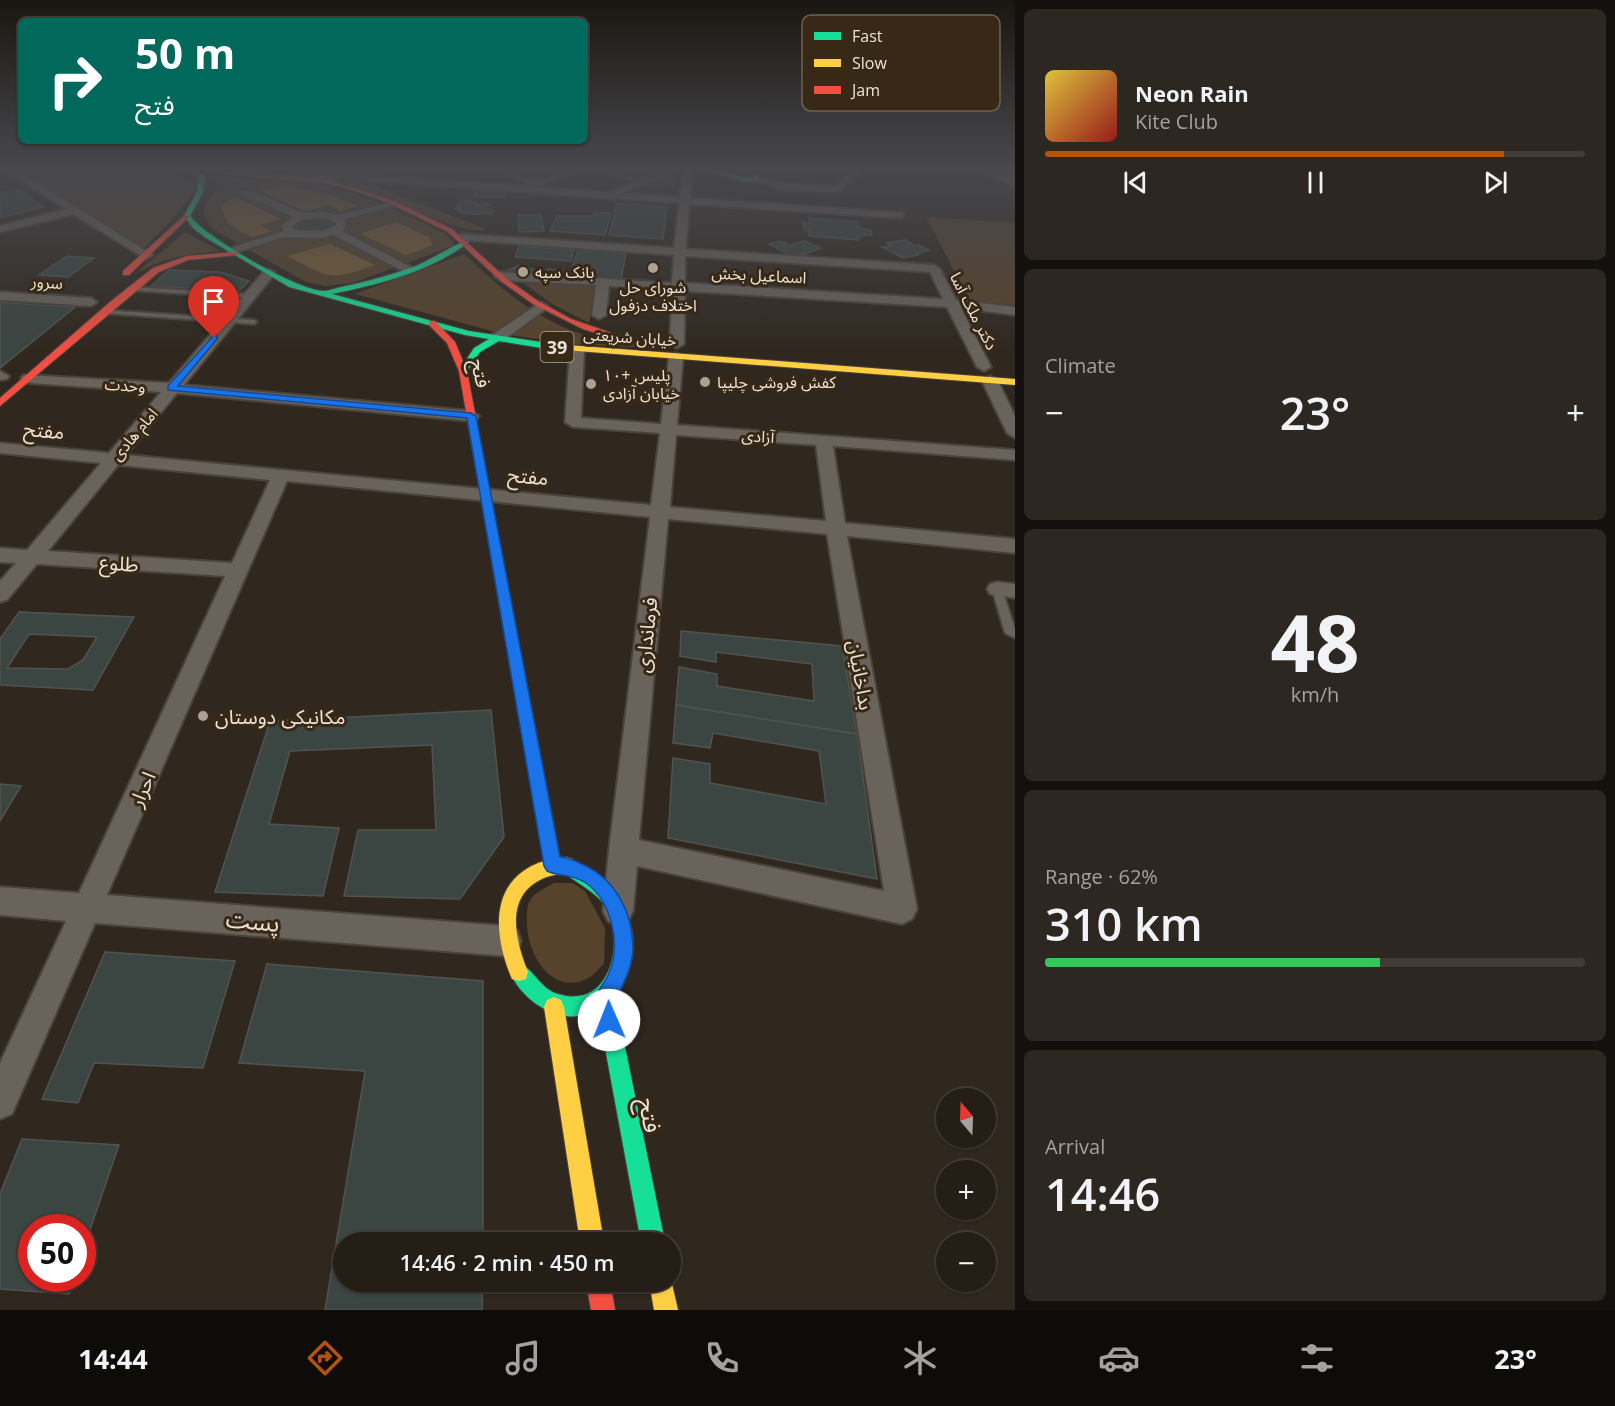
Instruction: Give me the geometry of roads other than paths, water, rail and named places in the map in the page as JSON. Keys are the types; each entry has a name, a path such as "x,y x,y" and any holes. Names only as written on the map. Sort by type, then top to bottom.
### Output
{"main road":[{"path":"115,282 174,229"},
{"name":"خیابان شریعتی","path":"197,229 292,285 497,338 577,350 677,351 987,374 1015,382"},
{"name":"خیابان شریعتی","path":"446,229 464,240 500,276 541,306 583,329 677,351"},
{"path":"316,293 357,287 409,269 457,251 464,240"},
{"path":"0,403 131,289 169,264 198,256 234,252"},
{"path":"73,317 95,299 108,308"},
{"name":"فتح","path":"432,323 451,342 463,371 553,866"},
{"path":"463,371 477,350 497,338"},
{"name":"خیابان شریعتی","path":"987,374 1015,370"},
{"path":"553,866 566,866 592,877 610,896 618,912 624,947 622,961 618,976 605,998 581,1010 554,1007 529,989 513,964 506,941 506,913 513,894 525,878 553,866"},
{"name":"فتح","path":"605,998 651,1232"},
{"path":"554,1007 590,1232"},
{"path":"600,1292 603,1310"},
{"path":"662,1292 666,1310"}],"street":[{"path":"106,229 147,255"},
{"path":"289,229 292,233"},
{"path":"234,252 292,233 309,236 335,229"},
{"name":"فرمانداری","path":"618,912 677,351 681,229"},
{"path":"333,231 409,269"},
{"path":"464,240 680,251"},
{"name":"دکتر ملک آسا","path":"680,251 934,269 1015,433"},
{"name":"امام هادی","path":"0,595 269,273"},
{"name":"اسماعیل بخش","path":"500,276 951,303 1015,311"},
{"path":"599,315 603,282"},
{"name":"سرور","path":"0,296 95,299"},
{"path":"497,338 541,306"},
{"name":"آزادی","path":"577,350 573,422 1015,455"},
{"name":"وحدت","path":"29,378 172,388 471,416"},
{"name":"بداخانیان","path":"623,850 902,909 836,529 824,441"},
{"name":"مفتح","path":"0,448 1015,546"},
{"name":"احرار","path":"0,1102 281,475"},
{"name":"طلوع","path":"0,555 239,570"},
{"name":"پست","path":"0,901 506,941"}],"lane":[{"path":"131,289 249,296"},
{"path":"108,308 254,322"},
{"path":"1006,590 1009,630 1015,634"}],"place":[{"name":"شورای حل اختلاف دزفول","path":"653,268"},
{"name":"بانک سپه","path":"523,272"},
{"name":"کفش فروشی چلیپا","path":"705,382"},
{"name":"پلیس +۱۰ خیابان آزادی","path":"591,384"},
{"name":"مکانیکی دوستان","path":"203,716"}]}
